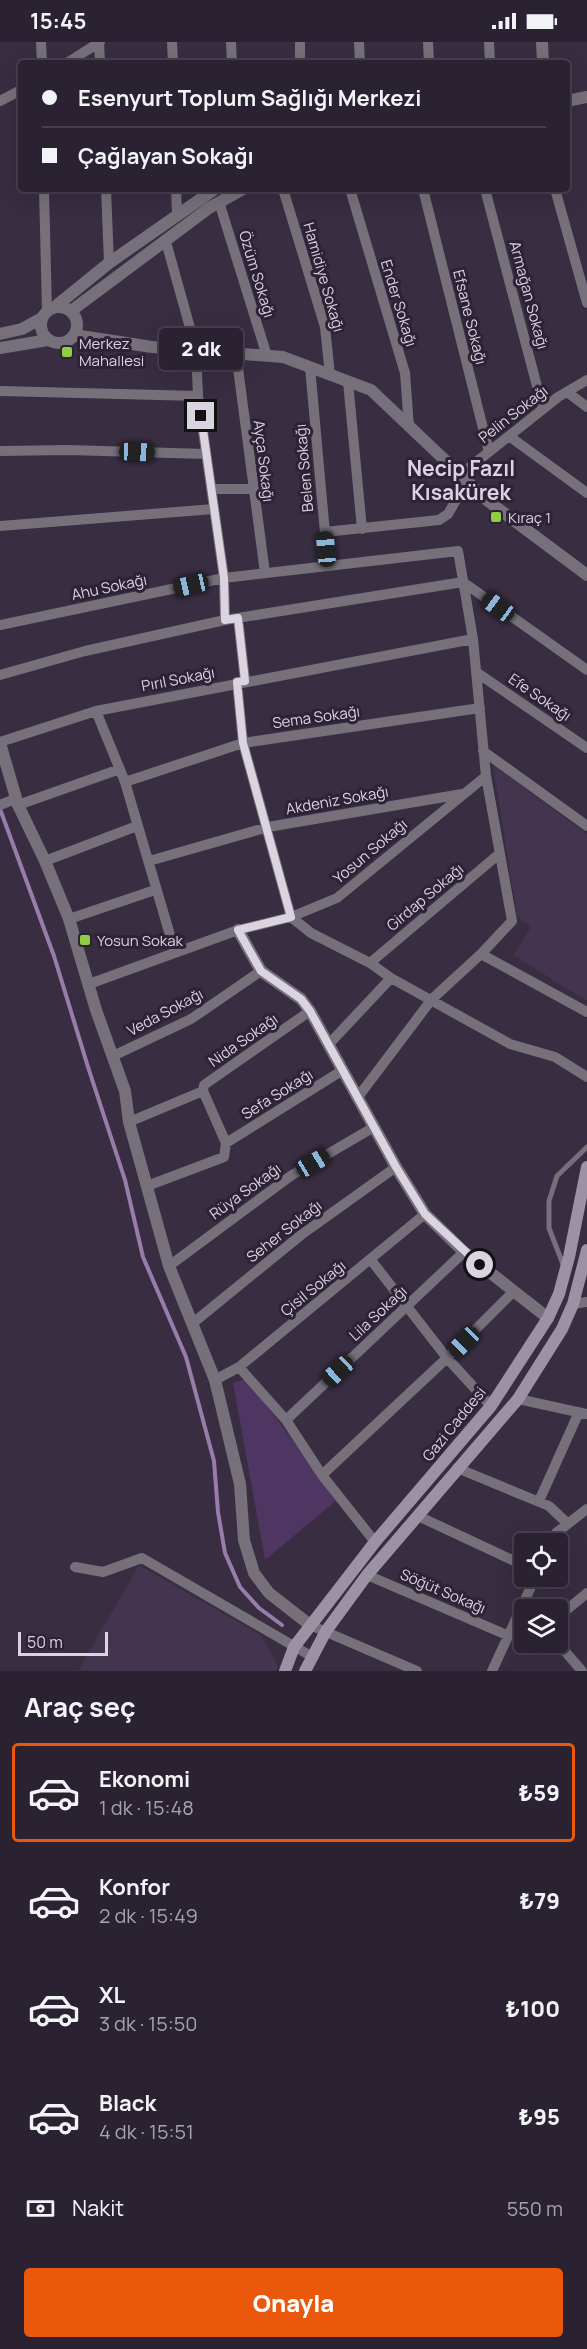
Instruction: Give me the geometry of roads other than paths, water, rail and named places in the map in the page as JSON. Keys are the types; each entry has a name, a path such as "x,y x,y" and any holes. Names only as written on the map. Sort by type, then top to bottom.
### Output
{"main road":[{"name":"Gazi Caddesi","path":"285,1671 294,1647 310,1625 375,1542 491,1406 548,1318 559,1294 587,1167"},
{"name":"Gazi Caddesi","path":"305,1671 326,1631 367,1575 518,1399 562,1329 573,1304 587,1250"}],"street":[{"path":"41,42 42,60"},
{"path":"72,60 99,42"},
{"path":"99,42 100,60"},
{"path":"172,42 173,60"},
{"path":"231,42 232,60"},
{"path":"300,42 300,60"},
{"path":"359,42 360,60"},
{"path":"429,42 429,60"},
{"path":"489,42 490,60"},
{"path":"542,42 543,60"},
{"path":"0,101 18,92"},
{"path":"570,100 587,97"},
{"path":"44,192 48,311 41,330 48,340"},
{"path":"106,192 109,264"},
{"path":"176,192 177,214"},
{"path":"0,334 22,329 177,214 210,192"},
{"path":"48,311 71,311 219,202 237,192"},
{"name":"Hamidiye Sokağı","path":"284,192 325,327 330,375"},
{"name":"Ender Sokağı","path":"351,192 405,373 409,428"},
{"name":"Efsane Sokağı","path":"424,192 489,452"},
{"name":"Armağan Sokağı","path":"486,192 543,409"},
{"path":"556,192 587,303"},
{"name":"Özüm Sokağı","path":"219,202 267,356"},
{"path":"166,242 196,349 198,396 224,578 225,620"},
{"path":"71,311 76,320 74,335"},
{"path":"0,348 48,340 63,342 74,335 152,347 283,357 371,390 488,501 587,575"},
{"name":"Ayça Sokağı","path":"236,353 252,489 265,573"},
{"name":"Belen Sokağı","path":"310,367 328,566"},
{"name":"Pelin Sokağı","path":"463,478 489,452 543,409 587,380"},
{"path":"348,382 362,530"},
{"path":"0,391 198,396"},
{"path":"567,392 587,407"},
{"path":"509,436 587,493"},
{"path":"0,451 69,450 206,454"},
{"path":"325,532 362,530 439,520 448,514 463,478"},
{"path":"211,489 252,489"},
{"path":"0,526 214,509"},
{"name":"Ahu Sokağı","path":"0,625 224,578 458,551 463,582"},
{"path":"358,1097 432,999 481,954 512,921 486,776 476,672 463,582"},
{"path":"0,675 85,651 225,620 463,582 587,670"},
{"path":"238,618 243,743 291,917 311,933 370,963 391,978 510,1044 555,1057 587,1077"},
{"name":"Pırıl Sokağı","path":"0,743 96,711 472,639"},
{"name":"Efe Sokağı","path":"476,672 587,748"},
{"name":"Sema Sokağı","path":"124,782 243,743 480,708"},
{"path":"96,711 120,769 175,952"},
{"path":"0,743 10,802 45,861 69,920 125,1091 129,1122 169,1266 215,1380 240,1484 244,1540 254,1573 269,1593 310,1625 417,1671"},
{"path":"483,751 587,826"},
{"path":"10,802 120,769"},
{"name":"Yosun Sokağı","path":"89,984 238,930 291,917 337,898 486,776"},
{"name":"Akdeniz Sokağı","path":"148,861 268,827 463,794"},
{"path":"45,861 137,826"},
{"name":"Girdap Sokağı","path":"370,963 499,854"},
{"path":"69,920 155,890"},
{"path":"238,930 261,971 301,999 310,1011 396,1167 425,1214 464,1252 548,1318"},
{"path":"481,954 587,1012"},
{"name":"Veda Sokağı","path":"112,1056 190,1019 261,971"},
{"path":"329,1044 391,978"},
{"name":"Nida Sokağı","path":"129,1122 203,1091 204,1085 310,1011"},
{"name":"Sefa Sokağı","path":"147,1186 224,1157 226,1143 343,1070"},
{"path":"203,1091 226,1143"},
{"name":"Rüya Sokağı","path":"169,1266 292,1175 374,1127"},
{"name":"Seher Sokağı","path":"193,1323 301,1235 396,1167"},
{"name":"Çisil Sokağı","path":"215,1380 239,1368 425,1214"},
{"name":"Lila Sokağı","path":"286,1420 464,1252"},
{"path":"371,1260 447,1358 491,1406"},
{"path":"322,1475 447,1358 513,1292"},
{"path":"573,1304 587,1302"},
{"path":"239,1368 286,1420 322,1475 375,1542"},
{"path":"518,1399 583,1413 538,1501"},
{"path":"457,1468 549,1506 568,1524"},
{"path":"556,1533 587,1509"},
{"path":"418,1516 514,1561"},
{"path":"75,1567 103,1572 142,1558 311,1656"},
{"name":"Söğüt Sokağı","path":"367,1575 508,1636"},
{"path":"568,1609 587,1593"},
{"path":"492,1671 514,1623"},
{"path":"566,1653 582,1671"}],"lane":[{"path":"565,1269 549,1228 549,1201 557,1176 587,1147"}],"waterway":[{"path":"0,809 54,956 125,1180 143,1257 186,1357 214,1461 218,1512 225,1553 240,1587 259,1608 282,1625"}],"place":[{"name":"Merkez Mahallesi","path":"67,352"},
{"name":"Kıraç 1","path":"496,517"},
{"name":"Yosun Sokak","path":"85,940"}],"district":[{"name":"Necip Fazıl Kısakürek","path":"461,480"}]}
